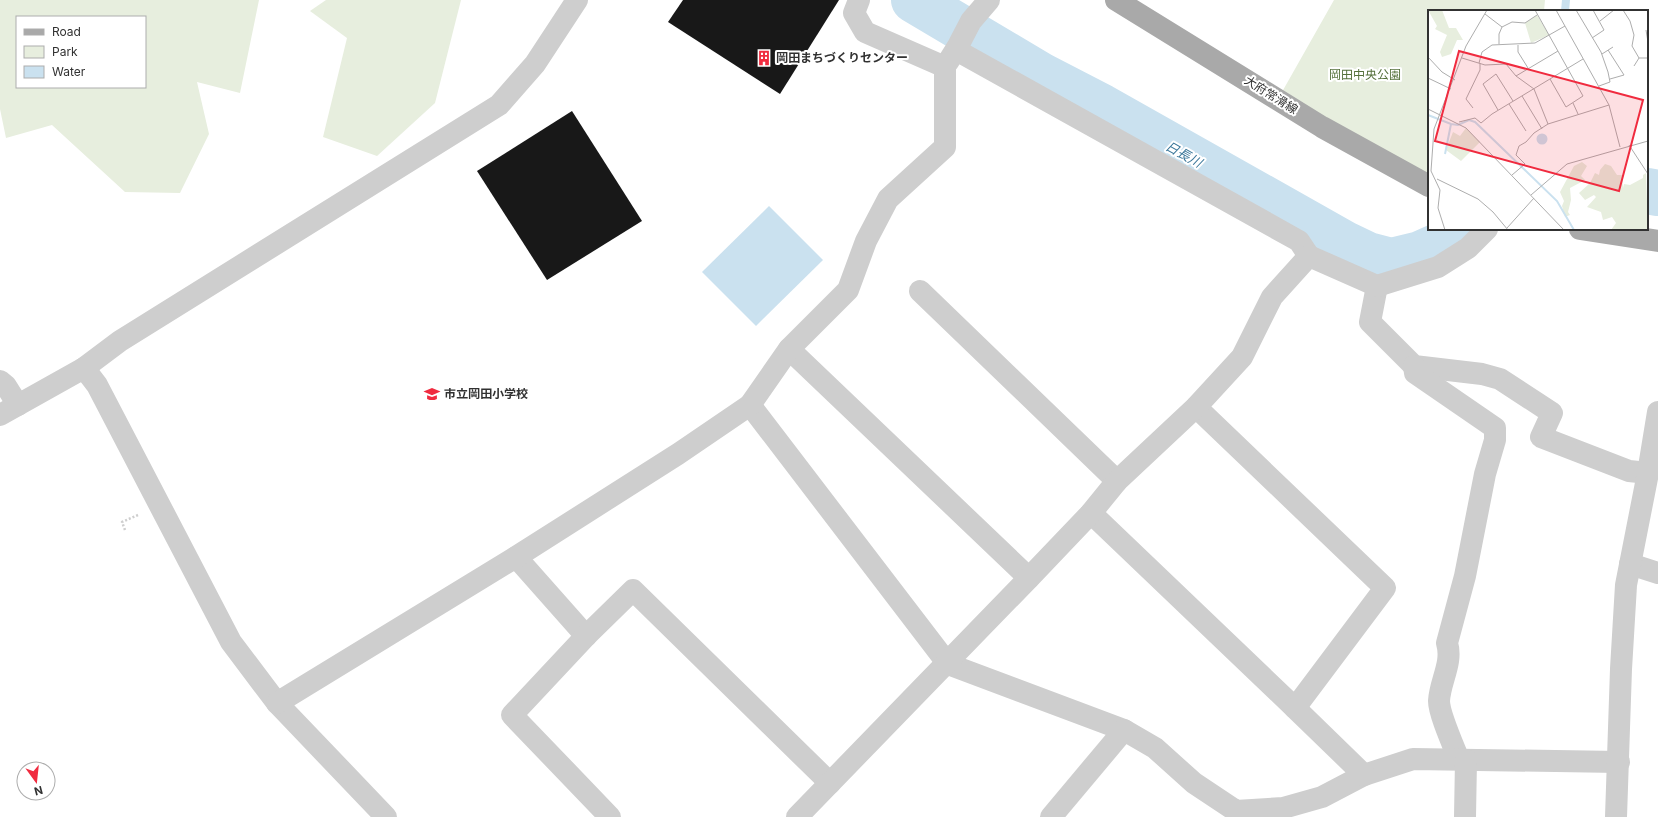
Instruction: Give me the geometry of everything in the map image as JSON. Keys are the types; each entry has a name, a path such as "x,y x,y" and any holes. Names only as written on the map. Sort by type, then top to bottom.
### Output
{"main road":[{"name":"大府常滑線","path":"1116,0 1322,127 1428,185"},
{"path":"1586,230 1658,241"}],"street":[{"path":"0,380 6,386 9,410 84,368 120,341 499,105 535,64 577,0"},
{"path":"859,0 854,13 865,32 953,54 1299,241 1309,256 1377,286 1438,267 1468,248 1486,230"},
{"path":"277,703 516,557 678,454 750,405 789,349 848,290 866,241 888,199 945,147 953,54 971,21 989,0"},
{"path":"797,817 948,664 1091,513 1118,481 1196,407 1242,357 1272,297 1309,256"},
{"path":"1377,286 1370,322 1414,366 1415,373 1495,428 1495,440 1486,474 1466,576 1447,643 1450,653 1439,702 1448,736 1463,760 1465,817"},
{"path":"920,290 1118,481"},
{"path":"789,349 1029,578"},
{"path":"1414,366 1482,374 1500,378 1552,413 1541,437 1651,478"},
{"path":"84,368 97,385 231,642 277,703 386,817"},
{"path":"750,405 948,664 1124,730 1155,748 1194,783 1236,811 1283,808 1322,797 1364,775 1413,759 1619,762"},
{"path":"1196,407 1385,588 1295,708"},
{"path":"1616,817 1621,669 1626,586 1651,478 1658,412"},
{"path":"1091,513 1364,775"},
{"path":"516,557 586,636"},
{"path":"1630,564 1658,573"},
{"path":"610,817 512,715 586,636 633,590 830,783"},
{"path":"1051,817 1124,730"}],"path":[{"path":"125,530 122,522 140,514"}],"green space":[{"path":"0,0 259,0 240,93 197,82 209,134 180,193 125,192 52,125 6,138 0,109"},
{"path":"326,0 461,0 435,103 377,156 323,137 347,38 310,11"},
{"name":"岡田中央公園","path":"1334,0 1545,0 1544,10 1428,10 1428,177 1278,99"}],"water":[{"path":"769,206 823,260 756,326 702,272"}],"building":[{"name":"岡田まちづくりセンター","path":"683,0 839,0 780,94 668,22"},
{"path":"572,111 642,221 547,280 477,171"}],"waterway":[{"name":"日長川","path":"914,0 1042,76 1102,107 1345,244 1368,255 1391,261 1420,254 1447,242 1459,230"},
{"path":"1565,10 1566,0"},
{"name":"日長川","path":"1648,191 1658,193"}],"place":[{"name":"岡田まちづくりセンター","path":"764,58"},
{"name":"市立岡田小学校","path":"432,394"}]}
